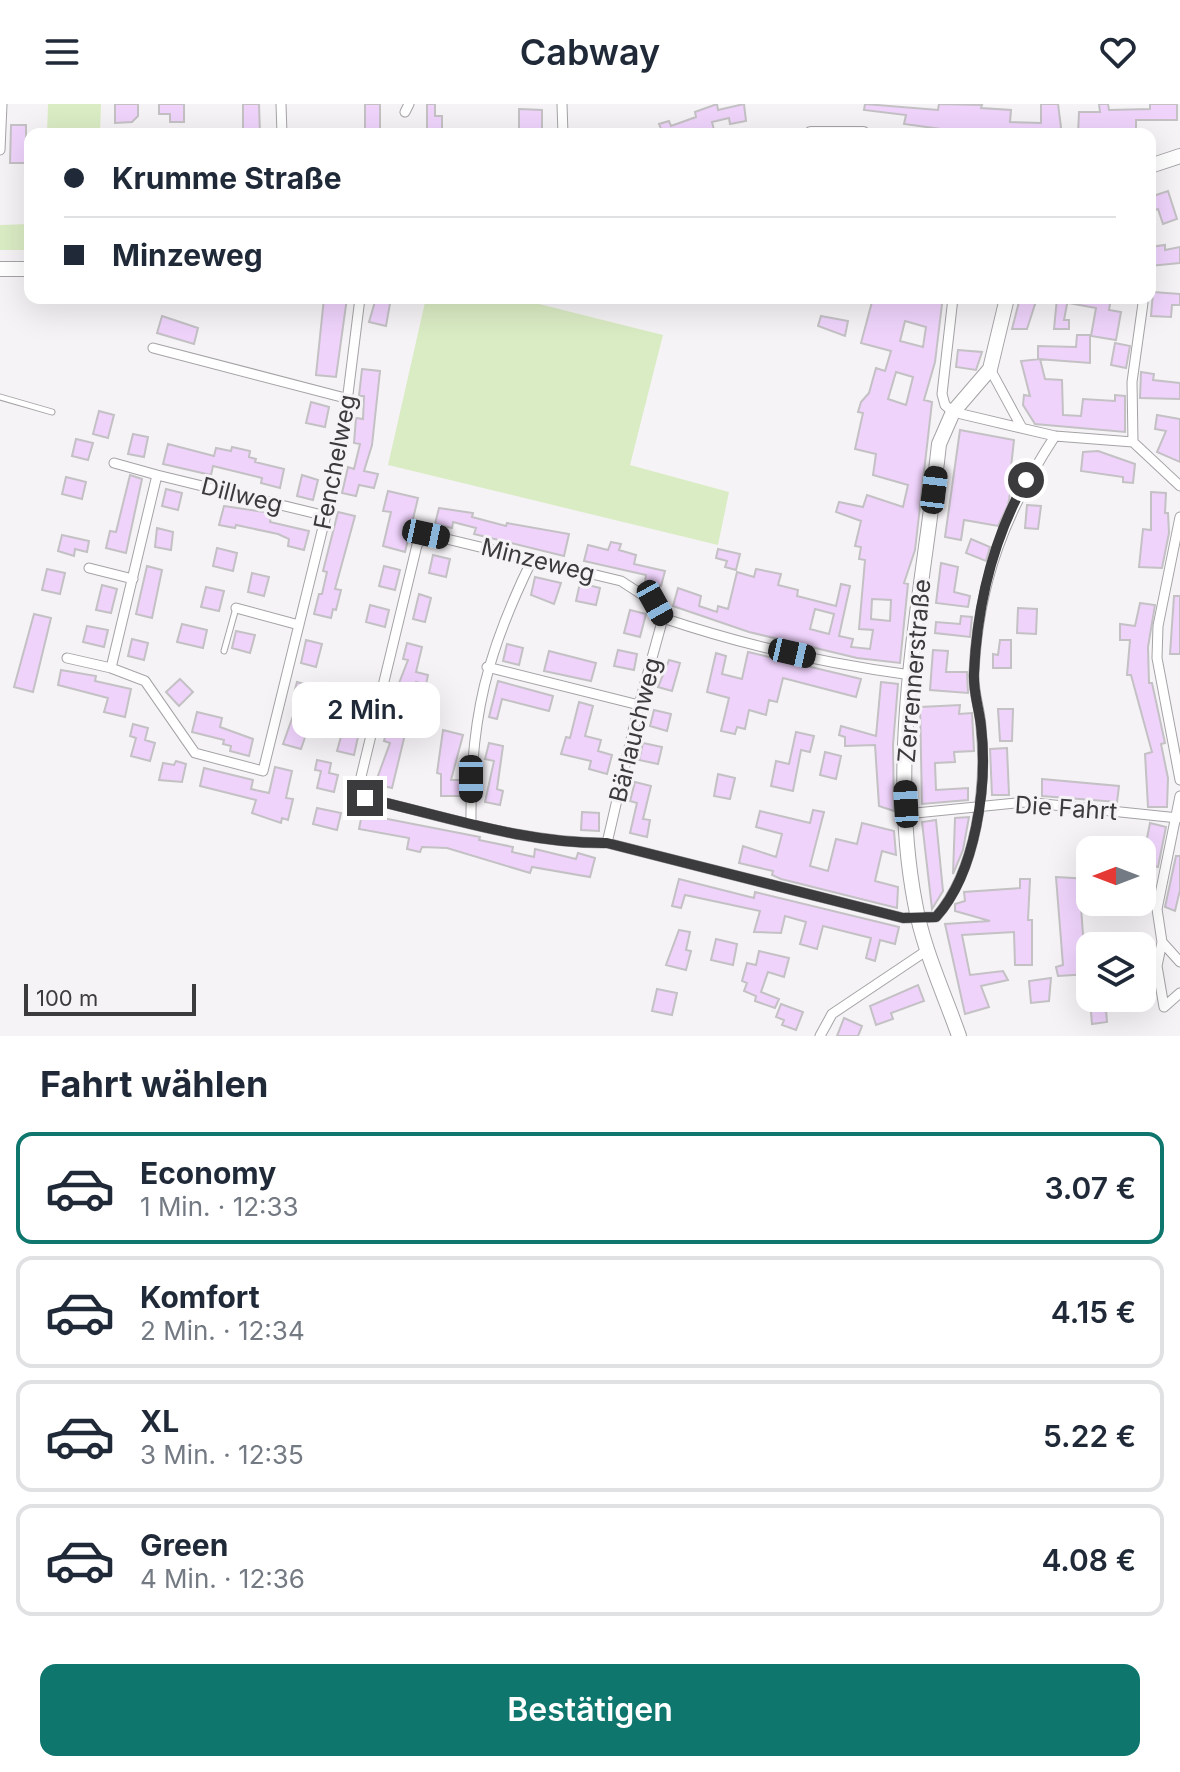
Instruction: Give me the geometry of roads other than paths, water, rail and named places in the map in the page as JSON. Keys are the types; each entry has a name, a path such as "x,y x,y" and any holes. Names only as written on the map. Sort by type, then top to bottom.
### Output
{"main road":[{"path":"1156,163 1180,156"},
{"path":"0,269 24,269"},
{"path":"990,369 1006,304"},
{"name":"Zerrennerstraße","path":"959,1036 918,918 906,814 905,739 939,444 953,412 990,369"}],"street":[{"path":"0,150 2,104"},
{"path":"281,104 282,128"},
{"path":"562,104 563,128"},
{"name":"Fenchelweg","path":"111,668 145,681 195,753 263,771 326,516 349,399 359,304"},
{"path":"952,304 942,396 945,405 953,412 1055,436 1133,442 1180,486"},
{"path":"1133,442 1132,382 1143,304"},
{"path":"153,348 349,399"},
{"path":"990,369 1022,428"},
{"path":"918,918 935,917 942,909 975,839 980,806 982,743 973,685 983,594 1013,505 1055,436"},
{"name":"Dillweg","path":"114,463 326,516"},
{"path":"67,658 111,668 157,475"},
{"path":"1180,517 1158,626 1157,658 1180,780"},
{"name":"Minzeweg","path":"911,675 853,667 701,631 663,618 655,603 621,581 426,534 417,545 359,785 365,798 527,838 568,843 607,843 903,918 918,918"},
{"path":"471,822 476,720 487,667 503,620 533,558"},
{"path":"89,568 133,579"},
{"path":"236,608 299,625"},
{"name":"Bärlauchweg","path":"607,843 663,618"},
{"path":"487,667 639,705"},
{"path":"1180,796 1179,814 1157,902 1162,942 1157,966 1164,1007 1180,993"},
{"name":"Die Fahrt","path":"906,814 1025,802 1179,814"},
{"path":"1162,942 1180,962"},
{"path":"820,1036 832,1014 929,949"}],"lane":[{"path":"0,397 52,412"},
{"path":"224,651 236,608"}]}
